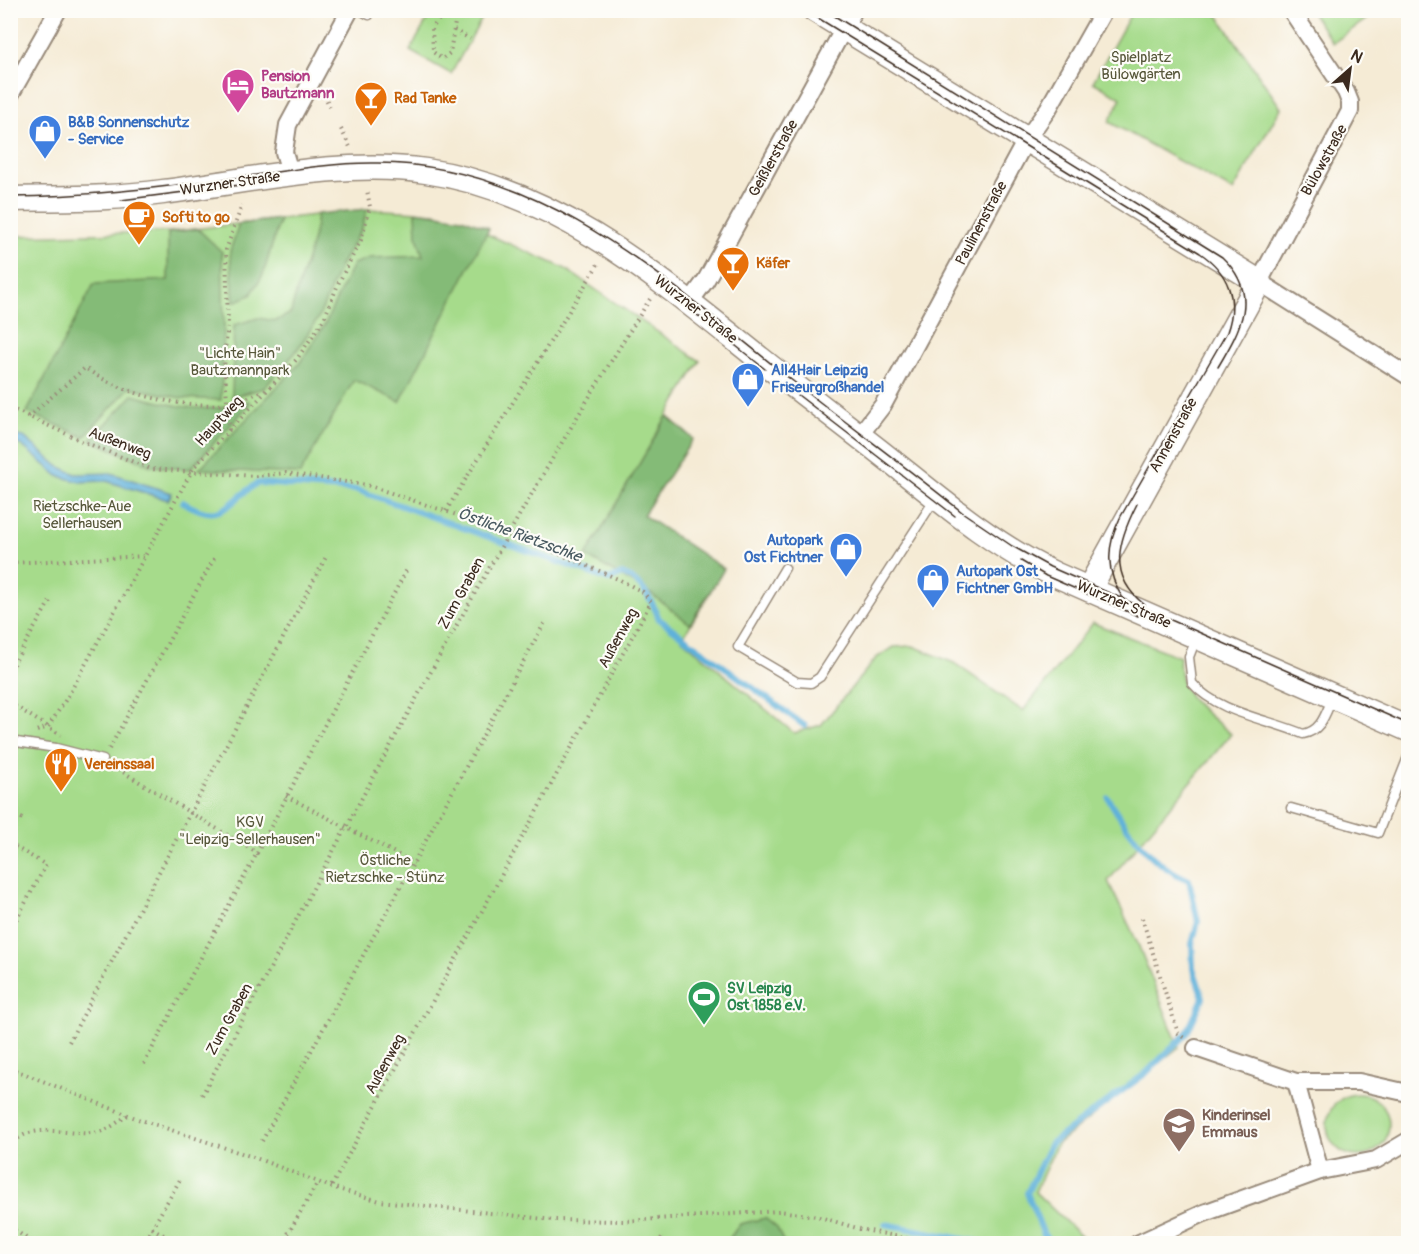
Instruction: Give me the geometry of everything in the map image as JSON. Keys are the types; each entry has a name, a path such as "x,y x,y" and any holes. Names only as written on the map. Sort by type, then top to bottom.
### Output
{"main road":[{"path":"815,10 849,19 1026,140 1259,282"},
{"name":"Wurzner Straße","path":"10,199 142,195 291,174 383,167 460,177 509,194 576,224 610,244 661,281 936,497 999,543 1048,571 1408,729"},
{"name":"Annenstraße","path":"1089,589 1259,282"}],"street":[{"path":"10,95 58,10"},
{"path":"291,174 284,152 288,125 350,10"},
{"name":"Paulinenstraße","path":"859,436 883,405 1026,140 1048,109 1104,10"},
{"name":"Bülowstraße","path":"1259,282 1350,111 1350,102 1346,92 1291,10"},
{"name":"Geißlerstraße","path":"689,303 706,280 849,19"},
{"path":"1259,282 1408,376"},
{"path":"1196,1048 1296,1082 1359,1082 1408,1093"},
{"path":"1296,1082 1320,1171"},
{"path":"1137,1244 1204,1213 1320,1171 1376,1161 1408,1140"}],"lane":[{"path":"785,568 738,647 797,682 811,683 820,677 936,497"},
{"path":"1197,636 1190,657 1192,683 1205,696 1230,708 1303,734 1313,732 1319,726 1334,696"},
{"path":"10,741 56,748 103,760"},
{"path":"1290,808 1378,833 1408,757"}],"path":[{"path":"456,11 456,19 450,53 442,58 438,57 433,52 432,28 445,12 450,12 456,19"},
{"path":"454,30 470,39"},
{"name":"Hauptweg","path":"48,727 146,556 191,472 297,359 324,319 339,282 361,240 370,207 367,190"},
{"path":"229,431 224,357 228,326 226,250 242,205"},
{"path":"446,511 610,244"},
{"name":"Zum Graben","path":"202,1095 506,535 583,405 661,281"},
{"path":"28,417 85,368 104,381 131,392 197,404 226,404 268,389"},
{"name":"Außenweg","path":"10,408 151,469 256,476 286,473 367,485 446,511 618,579 644,592 651,602 331,1187"},
{"path":"216,555 103,760 256,853"},
{"path":"10,562 146,556"},
{"path":"69,1042 326,557"},
{"path":"144,1064 407,569"},
{"path":"10,670 50,601"},
{"path":"262,1142 546,620"},
{"path":"46,764 54,768"},
{"path":"286,796 414,863"},
{"path":"10,844 46,865 10,931"},
{"path":"1142,918 1178,1033"},
{"path":"10,1068 128,1115 253,1157 331,1187 380,1201 554,1220 625,1221 779,1211 816,1216 908,1241 934,1244"},
{"path":"10,1147 26,1133 99,1132 128,1115"},
{"path":"143,1244 181,1178"},
{"path":"282,1244 318,1182"},
{"path":"10,1227 35,1244"},
{"path":"152,1228 179,1244"},
{"path":"658,1244 664,1234"}],"green space":[{"name":"Spielplatz Bülowgärten","path":"1133,10 1215,11 1281,108 1233,191 1109,122 1121,98 1093,82"},
{"path":"432,11 486,11 451,74 410,51"},
{"path":"1310,11 1378,11 1333,43"},
{"name":"Östliche Rietzschke - Stünz","path":"367,209 436,213 489,228 487,234 564,268 700,361 667,416 693,439 643,515 724,569 682,639 794,733 821,725 876,658 894,647 913,646 954,663 1023,711 1093,623 1180,657 1182,682 1187,692 1194,702 1231,734 1108,881 1138,944 1179,1047 1057,1144 1035,1192 1088,1243 11,1244 11,236 168,232"},
{"name":"\"Lichte Hain\" Bautzmannpark","path":"367,209 362,228 341,264 319,317 295,353 264,388 232,397 234,325 258,318 276,321 291,313 313,239 317,214"},
{"path":"416,211 462,218 489,228 400,402 354,380 300,474 199,469 299,364 325,324 353,264 370,258 423,256 417,237"},
{"path":"280,219 263,275 251,295 234,302 230,251 239,224"},
{"path":"198,229 222,252 224,327 221,400 181,398 130,387 84,437 27,412 94,284 168,280 168,233"},
{"path":"133,395 191,408 226,407 249,401 249,405 190,469 151,466 91,440"},
{"path":"667,416 693,439 643,515 724,569 690,624 650,593 586,556"},
{"path":"1352,1094 1364,1094 1380,1103 1387,1113 1389,1125 1387,1137 1380,1147 1364,1156 1352,1156 1341,1151 1332,1142 1327,1131 1327,1119 1332,1108 1341,1099"},
{"path":"765,1218 777,1228 784,1243 726,1243 740,1224"}],"water":[{"path":"11,435 24,437 58,466 76,474 111,473 172,493 168,500 106,481 80,482 58,476 21,445 11,443"}],"waterway":[{"name":"Östliche Rietzschke","path":"183,502 197,509 216,512 224,509 258,483 357,490 609,580 622,574 640,586 650,599 659,619 805,726"},
{"name":"Östliche Rietzschke","path":"1052,1244 1044,1235 1027,1193 1051,1143 1146,1073 1187,1033 1203,998 1193,968 1192,944 1198,922 1189,880 1163,866 1142,846 1132,835 1108,798"},
{"name":"Östliche Rietzschke","path":"885,1224 989,1244"}],"tram line":[{"path":"805,10 1200,253 1210,260 1224,278 1232,308 1227,332 1121,516 1112,538 1111,569 1113,579 1124,600"},
{"path":"825,10 1222,257 1241,284 1244,298 1240,325 1218,367"},
{"path":"10,197 130,190 357,163 433,167 490,182 545,204 597,233 648,267 962,512 1012,546 1050,567 1408,724"},
{"path":"121,200 264,182"},
{"path":"692,311 765,369"},
{"path":"798,395 955,516"},
{"path":"1137,504 1125,531 1120,558 1125,582 1133,594 1145,605"},
{"path":"1021,561 1046,576 1138,616"}],"place":[{"name":"Pension Bautzmann","path":"238,114"},
{"name":"Rad Tanke","path":"371,127"},
{"name":"B&B Sonnenschutz - Service","path":"45,160"},
{"name":"Softi to go","path":"139,246"},
{"name":"Käfer","path":"733,292"},
{"name":"All4Hair Leipzig Friseurgroßhandel","path":"748,408"},
{"name":"Autopark Ost Fichtner","path":"846,578"},
{"name":"Autopark Ost Fichtner GmbH","path":"933,609"},
{"name":"Vereinssaal","path":"61,793"},
{"name":"SV Leipzig Ost 1858 e.V.","path":"704,1026"},
{"name":"Kinderinsel Emmaus","path":"1179,1153"}],"park label":[{"name":"Rietzschke-Aue Sellerhausen","path":"82,514"},
{"name":"KGV \"Leipzig-Sellerhausen\"","path":"250,830"}]}
